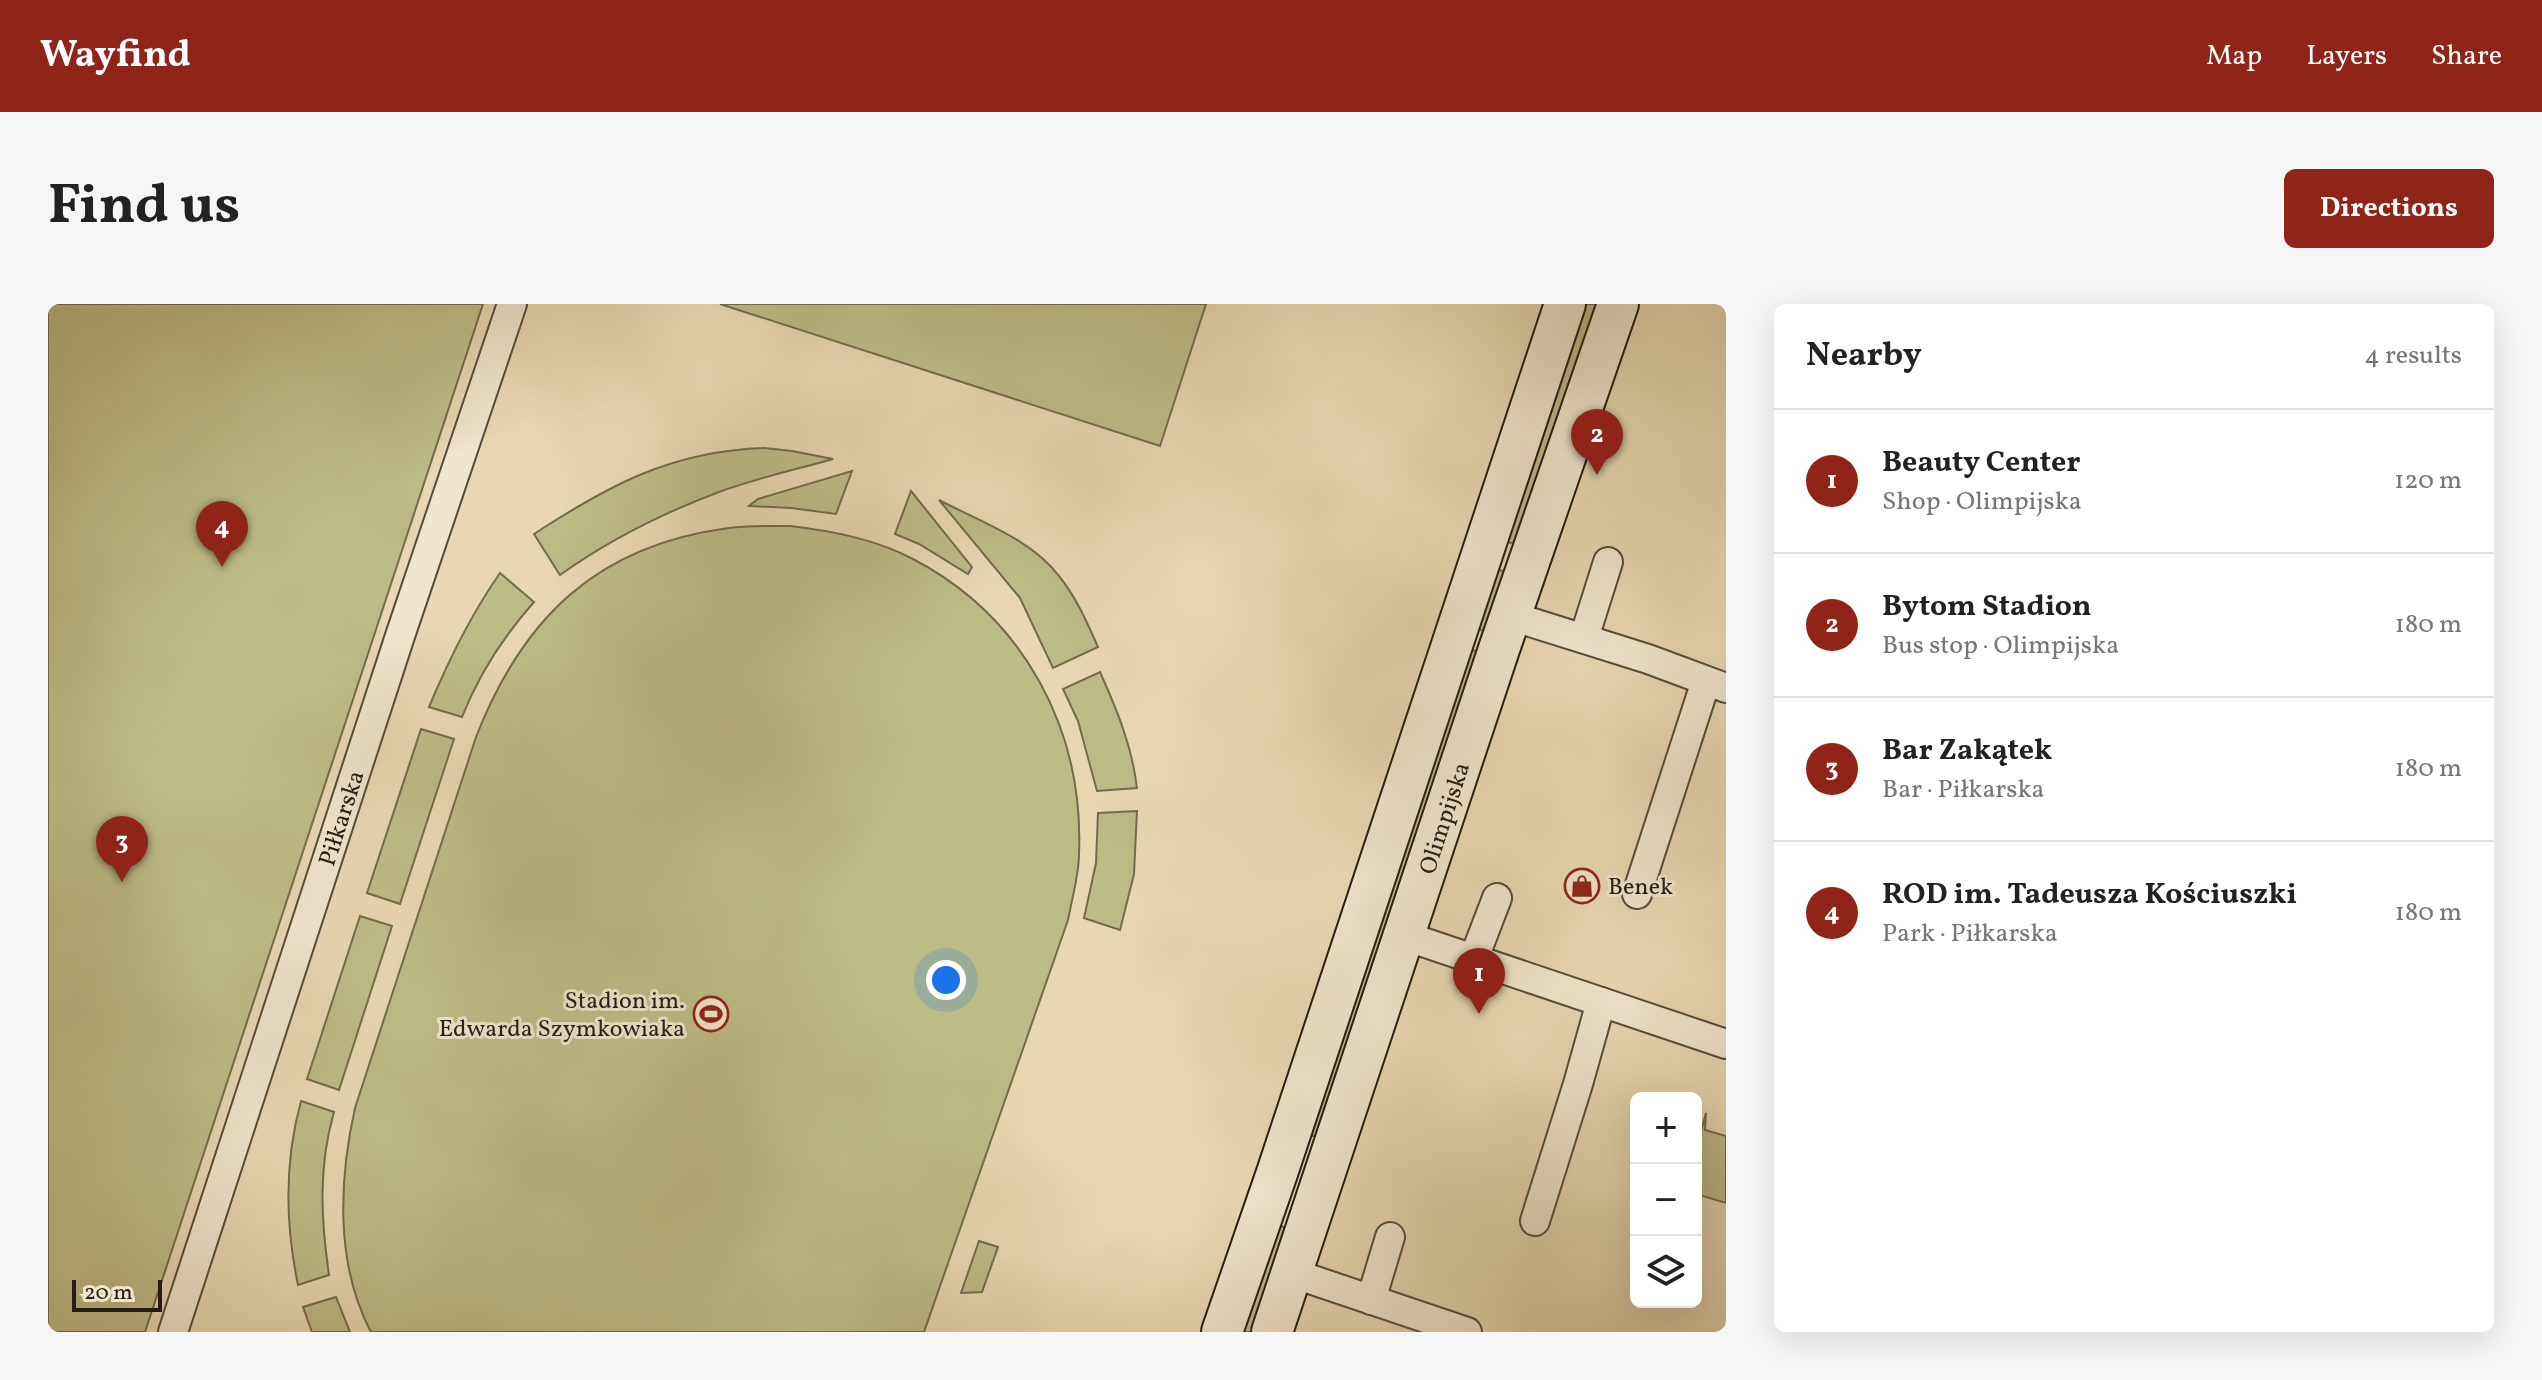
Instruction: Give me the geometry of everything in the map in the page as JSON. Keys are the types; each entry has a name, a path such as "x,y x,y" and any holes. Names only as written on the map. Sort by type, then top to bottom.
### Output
{"street":[{"name":"Piłkarska","path":"173,1332 512,304"},
{"name":"Olimpijska","path":"1222,1332 1565,304"},
{"name":"Olimpijska","path":"1272,1332 1618,304"},
{"path":"1484,548 1530,562"},
{"path":"1584,638 1608,562"},
{"path":"1511,616 1716,684 1637,894"},
{"path":"1474,958 1497,898"},
{"path":"1405,936 1726,1044"},
{"path":"1535,1221 1601,1002"},
{"path":"1277,1173 1321,1189"},
{"path":"1371,1300 1390,1237"},
{"path":"1292,1273 1467,1332"}],"green space":[{"path":"48,304 483,304 145,1332 48,1332"},
{"path":"720,304 1206,304 1160,446"},
{"path":"1580,304 1602,304 1519,542 1510,543 1507,539"},
{"path":"764,448 833,459 747,482 677,509 617,539 560,575 534,534 589,500 643,474 700,456"},
{"path":"852,471 836,514 749,506 758,499"},
{"path":"911,491 972,567 968,574 919,544 895,534"},
{"path":"939,500 1004,532 1047,563 1071,592 1098,647 1053,668 1020,598"},
{"name":"Stadion im. Edwarda Szymkowiaka","path":"790,526 822,530 884,546 913,559 952,583 986,612 1016,645 1040,682 1058,721 1071,764 1078,808 1079,854 1068,920 924,1332 371,1332 351,1278 344,1222 346,1164 355,1108 476,737 495,694 517,656 542,623 571,594 604,570 641,551 682,537 737,527"},
{"path":"1493,571 1506,572 1491,634 1473,627"},
{"path":"500,573 534,602 493,656 462,717 429,707 461,638"},
{"path":"1466,647 1487,656 1319,1136 1309,1136"},
{"path":"1100,672 1123,728 1137,788 1097,791 1078,721 1063,689"},
{"path":"421,729 454,739 400,904 367,893"},
{"path":"1137,811 1134,874 1120,930 1084,918 1096,863 1098,813"},
{"path":"360,916 392,926 339,1090 307,1079"},
{"path":"301,1101 334,1112 325,1153 322,1194 329,1275 298,1285 288,1193 295,1124"},
{"path":"1706,1113 1705,1130 1726,1136 1726,1203 1702,1196 1702,1127"},
{"path":"1281,1226 1289,1230 1259,1332 1238,1332 1272,1228"},
{"path":"979,1241 998,1247 982,1292 961,1293"},
{"path":"336,1297 350,1332 312,1332 303,1307"}],"place":[{"name":"Bytom Stadion","path":"1597,475"},
{"name":"ROD im. Tadeusza Kościuszki","path":"222,567"},
{"name":"Bar Zakątek","path":"122,882"},
{"name":"Benek","path":"1582,886"},
{"name":"Stadion im. Edwarda Szymkowiaka","path":"711,1014"},
{"name":"Beauty Center","path":"1479,1014"}]}
